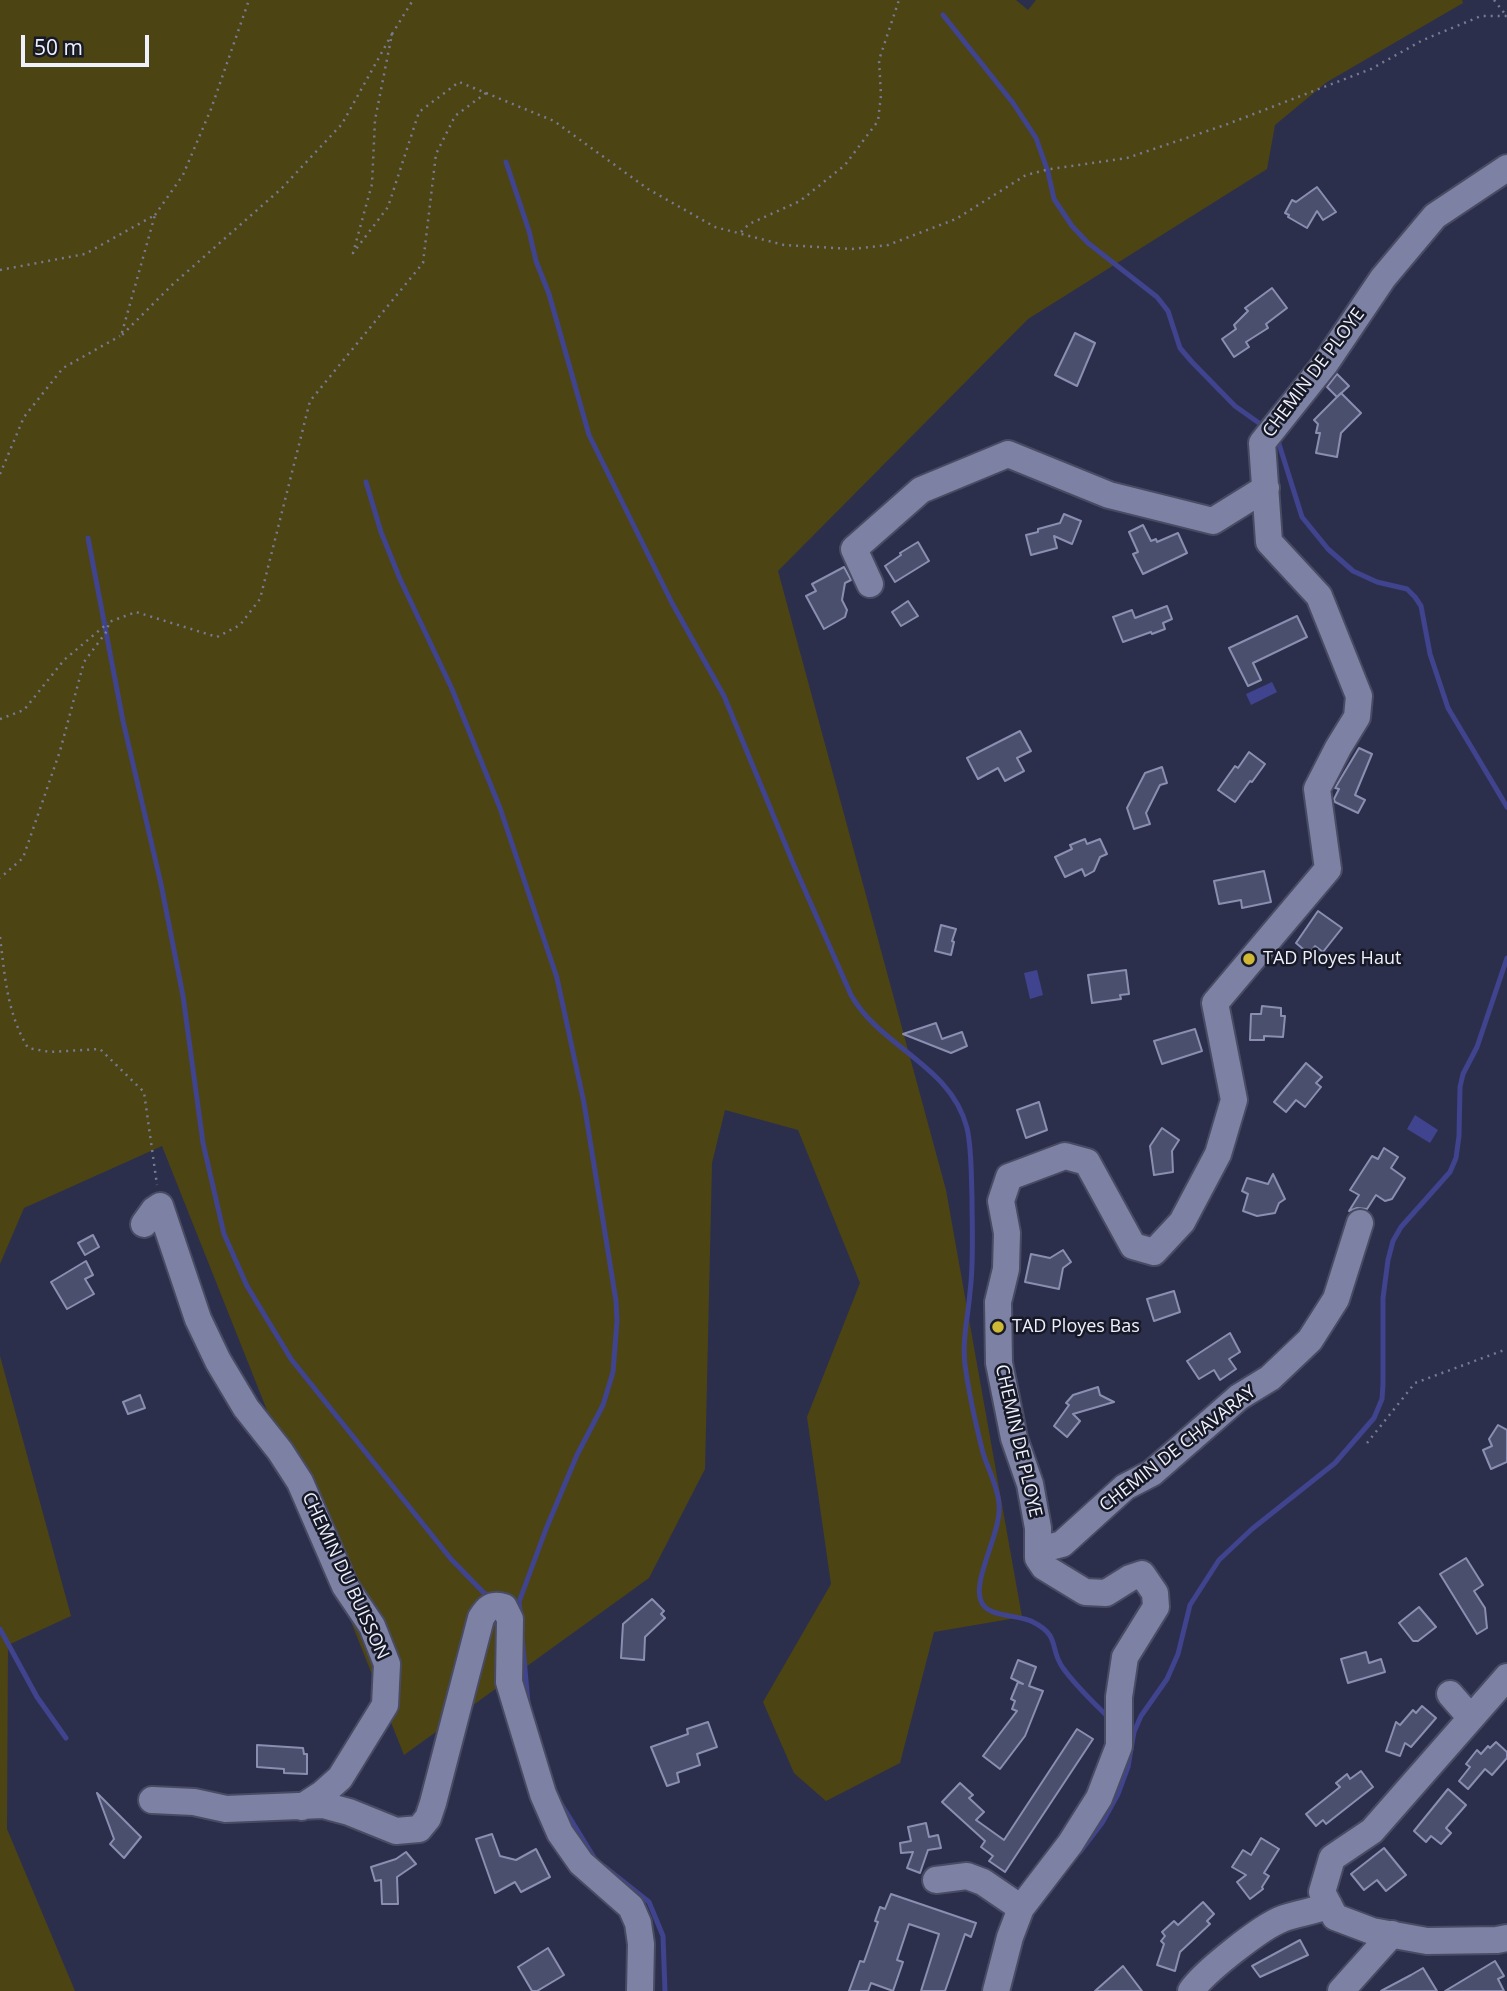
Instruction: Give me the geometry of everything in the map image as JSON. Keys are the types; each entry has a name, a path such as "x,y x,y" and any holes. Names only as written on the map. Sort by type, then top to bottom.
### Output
{"street":[{"name":"CHEMIN DE PLOYE","path":"1039,1550 1030,1483 1014,1438 999,1363 998,1302 1006,1269 1007,1233 1001,1201 1009,1177 1065,1156 1087,1162 1133,1247 1154,1252 1182,1222 1217,1154 1234,1100 1214,1003 1328,869 1317,789 1357,717 1359,696 1319,596 1269,542 1262,443 1325,364 1383,278 1435,216 1507,168"},
{"path":"870,584 854,549 921,490 1008,454 1109,495 1213,521 1266,488"},
{"name":"CHEMIN DU BUISSON","path":"152,1215 213,1350 246,1408 281,1451 300,1482 345,1586 372,1626 387,1664 385,1705 358,1750 340,1778 322,1794 300,1807"},
{"name":"CHEMIN DE CHAVARAY","path":"1039,1550 1062,1544 1125,1487 1152,1473 1238,1397 1270,1378 1310,1340 1336,1298 1360,1223"},
{"path":"996,1991 1010,1937 1021,1909 1070,1844 1099,1798 1119,1746 1119,1697 1125,1657 1156,1607 1155,1592 1142,1574 1129,1578 1105,1594 1085,1592 1045,1567 1038,1558 1039,1550"},
{"path":"152,1800 194,1802 226,1809 323,1805 349,1812 396,1831 419,1829 428,1818 433,1803 481,1618 487,1608 496,1605 504,1607 510,1619 509,1682 543,1794 560,1833 582,1863 631,1907 638,1923 641,1944 640,1991"},
{"path":"1507,1677 1372,1831 1332,1858 1322,1892 1335,1917 1372,1931 1427,1941 1507,1938"},
{"path":"1450,1694 1470,1717"},
{"path":"936,1880 967,1876 983,1882 1021,1909"},
{"path":"1191,1991 1229,1954 1281,1919 1313,1912 1329,1905"},
{"path":"1341,1991 1392,1934"}],"path":[{"path":"121,336 155,215 183,175 211,109 249,0"},
{"path":"0,474 24,417 63,368 121,336 172,285 282,188 342,124 413,0"},
{"path":"739,233 749,224 800,201 845,165 878,121 881,95 879,60 899,0"},
{"path":"1494,0 1506,16"},
{"path":"392,34 375,120 372,184 354,253 388,207 419,112 459,82 554,121 648,188 715,227 784,245 852,249 888,245 956,219 1026,175 1127,158 1201,134 1371,69 1423,40 1481,16 1506,16"},
{"path":"0,719 24,710 64,660 109,622 136,612 218,637 240,625 260,599 310,401 423,263 436,154 455,116 486,93"},
{"path":"0,270 85,254 155,215"},
{"path":"0,878 23,858 60,751 84,662 107,631 109,622"},
{"path":"0,937 15,1027 28,1048 50,1052 100,1049 144,1092 152,1215"},
{"path":"1367,1443 1415,1383 1507,1349"}],"shaded area":[{"path":"0,0 1016,0 1028,10 1036,0 1462,0 1463,3 1327,82 1275,125 1267,169 1028,319 778,571 946,1190 1022,1617 934,1632 900,1763 826,1801 794,1773 763,1702 831,1584 807,1417 860,1283 798,1130 725,1110 712,1163 705,1469 649,1578 404,1755 162,1146 24,1208 0,1264"},
{"path":"1272,682 1277,692 1251,705 1246,694"},
{"path":"1037,970 1043,995 1030,999 1024,973"},
{"path":"1415,1115 1438,1130 1430,1143 1407,1129"},
{"path":"0,1356 71,1616 8,1645 7,1829 75,1991 0,1991"}],"building":[{"path":"1317,187 1336,212 1323,220 1317,211 1307,228 1285,213 1292,200 1296,202"},
{"path":"1272,288 1287,308 1266,324 1268,328 1246,342 1249,347 1234,357 1222,339 1236,329 1234,325 1248,311 1245,308"},
{"path":"1075,333 1095,343 1077,386 1055,375"},
{"path":"1337,374 1349,386 1337,397 1327,387"},
{"path":"1341,393 1361,413 1341,433 1337,457 1316,453 1320,433 1316,433 1318,424 1314,420"},
{"path":"1064,514 1081,521 1072,544 1054,536 1057,548 1031,555 1026,535 1060,523"},
{"path":"1143,525 1151,541 1156,539 1157,542 1178,533 1187,553 1143,574 1133,554 1138,552 1129,532"},
{"path":"918,542 929,561 895,582 885,566"},
{"path":"844,567 851,580 845,583 842,600 847,610 845,617 824,629 806,596 816,591 812,584"},
{"path":"908,601 918,616 901,626 892,612"},
{"path":"1167,606 1172,619 1163,623 1165,629 1123,642 1113,617 1132,610 1135,618"},
{"path":"1297,616 1307,637 1253,663 1261,680 1248,686 1229,648"},
{"path":"1020,731 1031,751 1017,758 1024,771 1005,781 998,768 978,779 967,758"},
{"path":"1359,748 1372,754 1355,795 1365,800 1358,813 1334,799 1339,789 1335,788"},
{"path":"1249,752 1265,764 1235,802 1218,790"},
{"path":"1162,767 1167,783 1160,785 1146,813 1150,824 1134,829 1127,808 1145,773"},
{"path":"1085,839 1087,844 1100,839 1107,854 1100,857 1094,871 1085,876 1082,869 1065,877 1055,857 1072,849 1070,845"},
{"path":"1264,871 1271,902 1242,908 1241,900 1219,904 1214,881"},
{"path":"1318,911 1342,928 1323,952 1315,946 1309,954 1296,943"},
{"path":"941,925 956,929 951,955 935,951"},
{"path":"1126,970 1129,994 1120,995 1121,999 1092,1003 1088,975"},
{"path":"1262,1006 1281,1008 1281,1016 1285,1016 1283,1037 1264,1036 1264,1040 1250,1040 1251,1014 1261,1014"},
{"path":"936,1023 942,1039 962,1032 967,1046 951,1053 903,1034"},
{"path":"1195,1029 1202,1051 1162,1064 1154,1041"},
{"path":"1306,1063 1322,1077 1316,1083 1321,1087 1305,1107 1296,1100 1286,1112 1274,1102"},
{"path":"1039,1102 1047,1130 1026,1138 1017,1110"},
{"path":"1162,1128 1179,1140 1172,1151 1173,1172 1154,1175 1150,1146"},
{"path":"1384,1148 1398,1157 1391,1168 1405,1178 1392,1199 1385,1201 1376,1195 1367,1209 1349,1211 1359,1195 1350,1190 1372,1156 1378,1159"},
{"path":"1273,1174 1285,1199 1279,1203 1275,1213 1257,1216 1243,1211 1248,1194 1242,1191 1247,1178 1268,1184"},
{"path":"93,1235 99,1247 85,1255 78,1243"},
{"path":"1063,1250 1071,1262 1063,1268 1059,1289 1025,1282 1031,1254 1050,1258"},
{"path":"86,1261 93,1275 85,1279 94,1294 67,1309 51,1282"},
{"path":"1174,1291 1180,1312 1154,1321 1147,1299"},
{"path":"1230,1333 1240,1352 1229,1359 1236,1369 1220,1380 1214,1370 1199,1379 1187,1361"},
{"path":"1098,1387 1100,1395 1114,1402 1073,1414 1080,1421 1067,1437 1054,1426 1069,1405 1066,1403 1073,1395"},
{"path":"140,1395 145,1408 128,1414 123,1402"},
{"path":"1498,1425 1507,1430 1507,1462 1491,1469 1483,1450 1492,1446 1489,1439"},
{"path":"1466,1558 1483,1585 1474,1591 1485,1608 1487,1628 1477,1634 1440,1574"},
{"path":"652,1599 664,1611 661,1614 665,1618 645,1637 644,1660 621,1658 623,1624"},
{"path":"1419,1607 1436,1627 1418,1641 1413,1641 1399,1623"},
{"path":"1366,1652 1369,1663 1381,1659 1385,1672 1348,1683 1341,1659"},
{"path":"1018,1660 1036,1667 1029,1686 1043,1691 1025,1736 1000,1769 983,1756 1017,1711 1012,1709 1015,1701 1011,1699 1018,1682 1023,1684 1011,1678"},
{"path":"1422,1706 1436,1718 1411,1747 1405,1743 1400,1756 1386,1751 1396,1722 1400,1725 1413,1710 1416,1713"},
{"path":"708,1722 717,1747 697,1754 700,1765 677,1773 679,1782 667,1786 651,1747 688,1734 687,1729"},
{"path":"1077,1729 1093,1739 1005,1872 989,1861 993,1856 981,1847 985,1841 942,1802 960,1783 973,1795 969,1798 984,1812 976,1820 1004,1840"},
{"path":"1496,1742 1507,1752 1507,1758 1492,1775 1485,1769 1468,1789 1459,1781 1470,1767 1466,1764 1477,1750 1481,1754"},
{"path":"257,1745 303,1748 304,1754 307,1754 307,1774 284,1773 284,1769 257,1767"},
{"path":"1361,1771 1373,1787 1326,1824 1323,1820 1316,1826 1306,1814 1340,1787 1336,1783 1347,1774 1350,1779"},
{"path":"1448,1789 1466,1805 1446,1828 1451,1833 1441,1844 1431,1836 1426,1842 1414,1831"},
{"path":"97,1793 141,1837 124,1858 110,1844 114,1839"},
{"path":"926,1823 929,1837 938,1835 941,1848 928,1850 920,1873 907,1868 913,1852 901,1853 900,1843 911,1841 908,1827"},
{"path":"492,1834 500,1856 516,1860 536,1849 550,1877 521,1892 515,1882 495,1893 476,1839"},
{"path":"1261,1838 1279,1849 1264,1873 1269,1876 1263,1889 1250,1899 1237,1882 1246,1875 1232,1867 1243,1850 1251,1855"},
{"path":"1384,1848 1406,1875 1386,1891 1377,1880 1364,1890 1351,1874"},
{"path":"406,1852 416,1864 397,1877 398,1904 382,1904 381,1880 375,1881 371,1867 396,1859"},
{"path":"891,1894 976,1923 971,1937 965,1934 945,1991 921,1991 939,1934 909,1924 897,1960 903,1962 893,1991 871,1983 868,1991 849,1991 860,1961 864,1962 878,1922 875,1921 880,1907 885,1909"},
{"path":"1203,1902 1214,1914 1207,1921 1210,1924 1180,1952 1175,1971 1157,1965 1164,1944 1161,1941 1165,1936 1162,1932 1174,1921 1178,1925"},
{"path":"1300,1940 1308,1955 1260,1977 1252,1966"},
{"path":"548,1948 564,1975 537,1991 532,1991 518,1967"},
{"path":"1495,1961 1504,1976 1498,1979 1504,1991 1445,1991"},
{"path":"1123,1966 1142,1991 1095,1991"},
{"path":"1423,1968 1437,1991 1381,1991 1411,1975"}],"waterway":[{"path":"943,15 1013,103 1036,138 1054,199 1072,226 1088,243 1157,297 1168,311 1180,348 1235,406 1266,428"},
{"path":"506,162 536,261 549,294 589,435 672,603 724,696 851,995 880,1029 931,1072 959,1106 969,1136 972,1197 972,1268 964,1356 980,1442 999,1504 996,1528 980,1580 981,1601 990,1610 1027,1619 1048,1632 1063,1668 1106,1715"},
{"path":"1279,444 1302,517 1328,549 1353,571 1377,582 1407,589 1421,606 1430,654 1448,708 1507,807"},
{"path":"366,482 381,532 400,579 452,689 500,808 557,978 584,1103 616,1301 613,1372 603,1405 577,1455 546,1529 519,1602 521,1616"},
{"path":"88,538 123,721 161,884 183,996 203,1143 224,1234 247,1286 291,1359 451,1559 492,1598"},
{"path":"1080,1852 1102,1823 1118,1794 1128,1767 1134,1732 1141,1716 1167,1679 1178,1654 1190,1605 1219,1560 1252,1529 1335,1463 1374,1418 1382,1399 1383,1298 1393,1241 1401,1227 1450,1172 1456,1158 1463,1074 1477,1047 1507,958"},
{"path":"0,1629 37,1697 66,1738"},
{"path":"522,1636 528,1703"},
{"path":"560,1802 595,1859"},
{"path":"605,1867 649,1902 663,1936 665,1991"}],"place":[{"name":"TAD Ployes Haut","path":"1249,959"},
{"name":"TAD Ployes Bas","path":"998,1327"}]}
